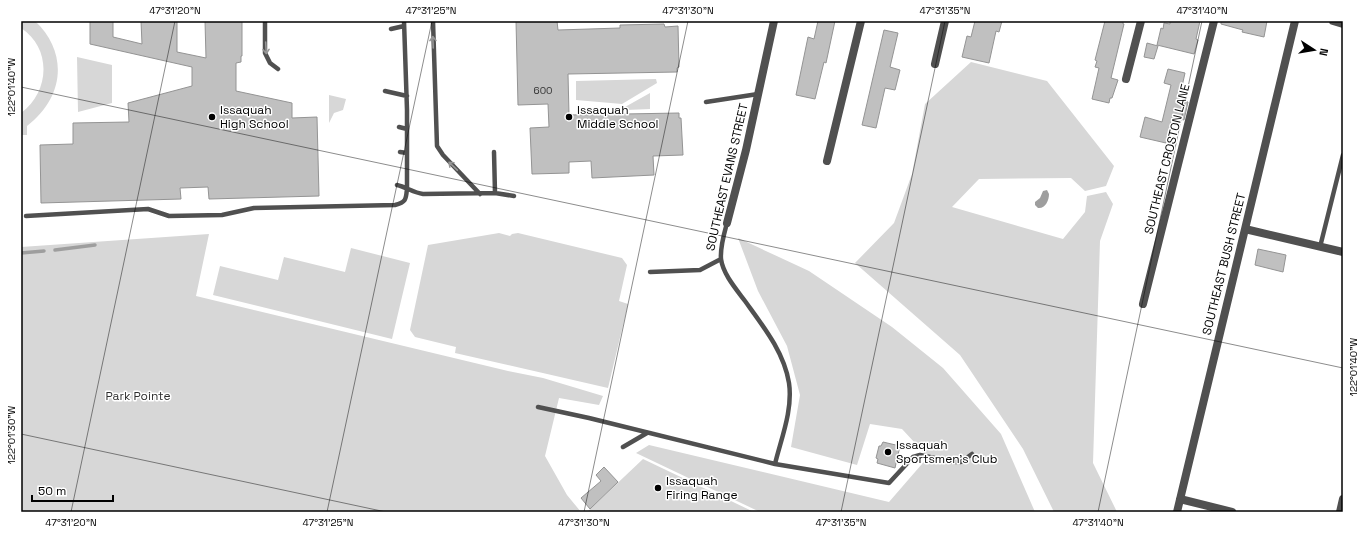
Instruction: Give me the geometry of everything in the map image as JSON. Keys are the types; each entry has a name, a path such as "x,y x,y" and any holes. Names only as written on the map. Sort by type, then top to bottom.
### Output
{"street":[{"name":"SOUTHEAST EVANS STREET","path":"727,223 746,150 774,21"},
{"path":"828,161 861,21"},
{"path":"935,64 945,21"},
{"path":"1126,79 1140,21"},
{"name":"SOUTHEAST CROSTON LANE","path":"1143,304 1214,21"},
{"name":"SOUTHEAST BUSH STREET","path":"1177,512 1295,21"},
{"path":"1333,21 1343,24"},
{"path":"1245,229 1343,252"},
{"path":"1180,499 1232,512"},
{"path":"1340,512 1343,499"}],"lane":[{"path":"265,21 265,53 270,63 278,70"},
{"path":"433,21 437,146 443,155 480,194"},
{"path":"26,216 148,209 169,216 222,215 254,208 395,205 404,201 406,198 407,188 407,96 404,24 392,29"},
{"path":"385,91 407,96"},
{"path":"706,102 758,94"},
{"path":"399,127 407,128"},
{"path":"400,152 407,153"},
{"path":"494,152 495,193"},
{"path":"1320,246 1343,155"},
{"path":"397,185 423,194 495,193 514,196"},
{"name":"SOUTHEAST EVANS STREET","path":"727,223 721,260 726,273 734,287 769,334 786,370 790,396 775,464"},
{"path":"650,272 700,270 721,260"},
{"path":"538,407 589,418 775,464 889,483 913,458 920,455 961,462 972,454"},
{"path":"623,447 647,433"}],"green space":[{"path":"21,21 35,21 46,34 53,47 57,61 58,75 55,89 49,102 39,115 27,126 27,135 21,135 21,113 31,104 38,94 44,70 38,47 31,37 21,28"},
{"path":"77,57 112,65 112,103 78,112"},
{"path":"971,62 1047,81 1114,166 1106,186 1085,191 1071,178 979,179 952,207 1063,239 1085,212 1087,196 1106,192 1113,204 1100,241 1093,463 1117,512 1054,512 1023,449 960,355 855,263 894,223 912,174 925,104"},
{"path":"656,79 657,83 622,104 576,100 576,81"},
{"path":"650,93 650,109 626,110 625,107"},
{"path":"329,95 346,99 343,110 334,113 329,123"},
{"path":"499,233 510,236 518,233 622,258 627,265 619,301 628,304 608,388 455,353 456,347 415,337 410,330 428,245"},
{"name":"Park Pointe","path":"209,234 196,296 508,371 543,378 603,396 599,405 559,398 545,456 567,495 581,512 21,512 21,247"},
{"path":"738,238 809,271 892,327 943,368 1001,434 1035,512 760,512 636,453 649,445 889,502 928,457 902,429 870,424 857,465 791,447 800,395 787,346 758,291"},
{"path":"351,248 410,263 392,339 213,295 220,266 278,280 284,257 345,272"},
{"name":"Issaquah Firing Range","path":"643,459 754,512 587,512"}],"shaded area":[{"path":"1047,190 1049,194 1045,206 1038,208 1035,205 1035,202 1040,198 1043,191"}],"building":[{"path":"90,21 113,21 113,37 142,44 141,21 177,21 177,52 206,58 205,21 242,21 242,56 241,62 236,63 236,91 292,103 292,118 317,117 319,196 209,199 208,187 180,188 181,199 41,203 40,145 73,144 73,123 129,122 128,103 192,86 192,67 90,44"},
{"path":"516,21 557,21 558,30 620,28 620,25 664,24 665,27 678,26 679,67 677,68 677,72 568,74 569,115 679,113 679,118 681,118 683,155 653,156 654,175 592,178 591,161 569,162 569,173 532,174 530,128 549,127 548,104 518,105"},
{"path":"818,21 835,21 826,63 824,62 815,99 796,95 808,37 814,39"},
{"path":"975,21 1002,21 999,32 996,31 989,63 962,57 967,36 971,37"},
{"path":"1105,21 1123,21 1124,24 1111,78 1118,80 1109,103 1092,99 1099,68 1095,67 1097,61 1095,60"},
{"path":"1170,21 1200,21 1196,39 1198,40 1194,54 1157,45 1161,28 1163,29 1164,23 1170,24"},
{"path":"1221,21 1267,21 1264,37 1242,32 1243,30 1221,24"},
{"path":"884,30 898,33 890,67 900,70 895,90 885,88 876,128 862,125"},
{"path":"1147,43 1158,46 1154,59 1144,57"},
{"path":"1168,69 1185,73 1179,100 1188,102 1184,120 1172,117 1166,143 1140,137 1145,117 1162,122 1171,85 1164,83"},
{"path":"1258,249 1286,255 1283,272 1255,265"},
{"name":"Issaquah Sportsmen's Club","path":"883,442 900,446 895,468 877,463 878,459 876,458 879,446 881,446"},
{"path":"604,467 618,482 590,509 581,498 601,481 596,475"}],"waterway":[{"path":"55,250 95,245"},
{"path":"21,253 44,251"}],"place":[{"name":"Issaquah High School","path":"212,117"},
{"name":"Issaquah Middle School","path":"569,117"},
{"name":"Issaquah Sportsmen's Club","path":"888,452"},
{"name":"Issaquah Firing Range","path":"658,488"}]}
